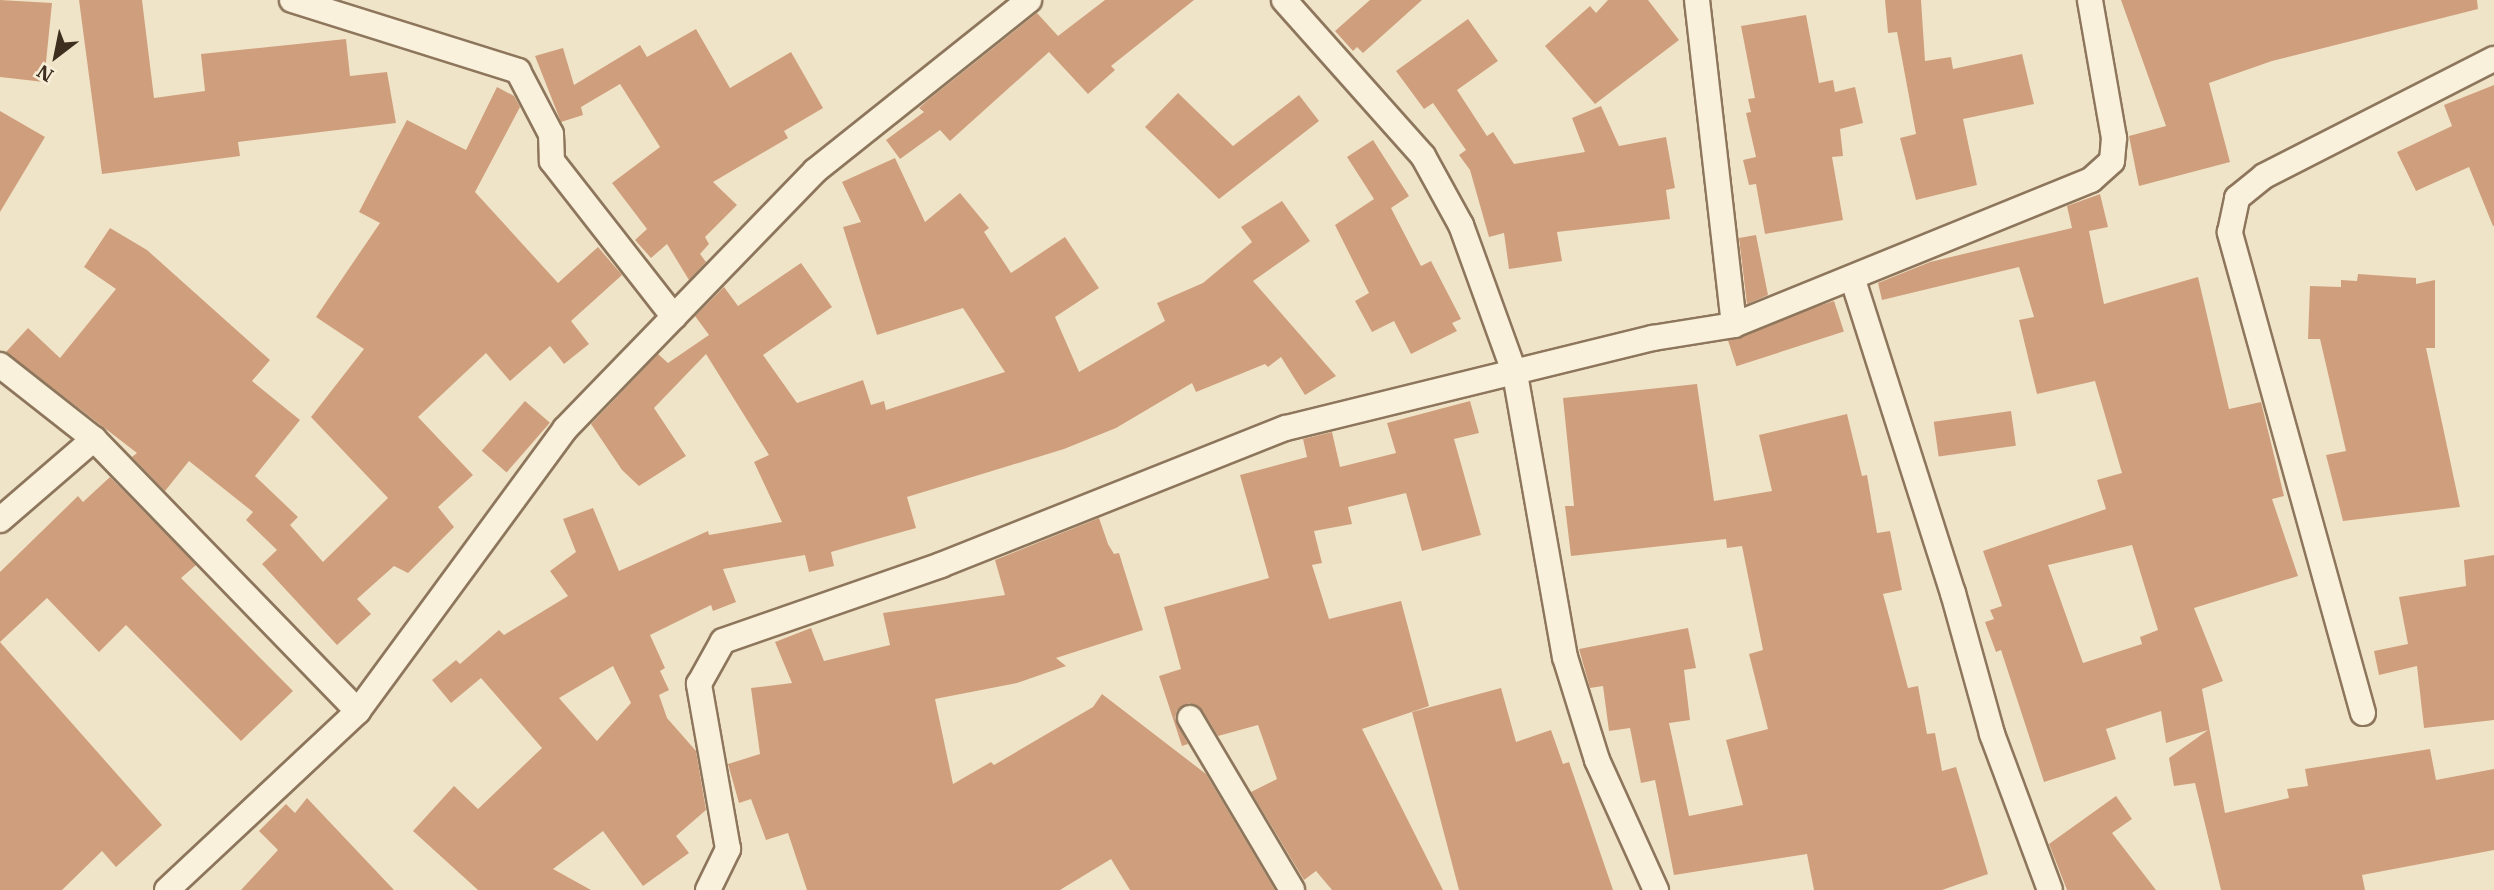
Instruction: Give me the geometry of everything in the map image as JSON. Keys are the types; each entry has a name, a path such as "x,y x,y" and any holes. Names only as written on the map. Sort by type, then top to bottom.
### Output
{"street":[{"path":"292,0 518,71 551,134 552,161 674,317"},
{"path":"167,890 358,711 565,429 815,171 1029,0"},
{"path":"1284,0 1423,156 1461,225 1515,374 1565,657 1597,761 1656,890"},
{"path":"1697,0 1734,325"},
{"path":"708,890 728,849 699,684 723,641 941,565 1286,428 1653,338 1734,325 1853,280 1933,241 2091,180 2112,161 2115,138 2090,0"},
{"path":"2363,713 2230,232 2237,198 2264,176 2494,59"},
{"path":"1853,280 1953,593 1992,734 2050,890"},
{"path":"0,365 94,439 358,711"},
{"path":"0,520 94,439"},
{"path":"1190,718 1292,890"}],"building":[{"path":"0,0 52,3 44,82 0,77"},
{"path":"79,0 142,0 154,98 205,91 201,54 346,39 350,76 387,72 396,123 238,142 240,156 102,174"},
{"path":"1105,0 1194,0 1111,66 1115,70 1088,94 1049,52 950,141 940,130 900,159 886,140 924,112 919,108 928,100 1037,13 1058,36"},
{"path":"1370,0 1422,0 1363,53 1357,47 1353,51 1335,31"},
{"path":"1608,0 1648,0 1679,40 1595,104 1545,46 1590,6 1596,13"},
{"path":"1885,0 1921,0 1925,61 1951,57 1953,69 2022,54 2034,104 1963,119 1977,185 1916,200 1900,138 1916,134 1897,32 1888,33"},
{"path":"2121,0 2477,0 2478,9 2272,61 2209,83 2230,162 2139,186 2129,136 2166,126"},
{"path":"1806,15 1819,83 1833,80 1835,92 1855,87 1863,123 1840,129 1843,156 1832,157 1843,220 1765,234 1756,184 1749,185 1743,160 1756,157 1746,113 1751,112 1748,99 1755,98 1741,26"},
{"path":"1468,19 1498,61 1457,90 1487,136 1493,132 1514,164 1585,152 1572,118 1601,106 1619,146 1666,137 1675,188 1666,190 1670,219 1557,232 1562,261 1509,269 1504,233 1489,237 1470,170 1459,155 1466,150 1433,103 1424,109 1396,71"},
{"path":"696,29 730,88 791,52 823,108 784,131 788,138 713,182 737,205 705,237 709,244 700,254 706,262 689,280 667,244 651,258 635,240 647,229 612,183 660,147 620,84 581,107 583,115 561,122 535,56 563,48 574,85 640,45 647,57"},
{"path":"2494,85 2493,226 2469,167 2416,191 2397,152 2452,126 2444,105"},
{"path":"497,87 514,96 520,107 475,192 558,283 598,247 622,275 571,321 589,344 564,364 550,346 510,381 486,353 418,417 473,475 438,507 454,527 408,573 394,566 357,599 371,614 337,645 262,564 277,550 246,520 253,512 189,461 165,491 132,457 137,453 6,352 28,328 60,358 116,289 84,267 110,228 147,250 270,360 252,381 300,420 255,476 298,517 290,525 323,562 388,498 311,417 364,349 316,317 380,223 359,212 407,120 466,150"},
{"path":"1178,93 1233,146 1299,95 1319,121 1219,199 1145,127"},
{"path":"0,111 45,137 0,212"},
{"path":"1373,140 1409,196 1391,208 1421,266 1431,261 1461,319 1452,323 1457,331 1411,354 1394,321 1372,332 1355,301 1369,293 1335,225 1374,199 1347,157"},
{"path":"895,158 925,222 960,193 989,228 984,232 1011,273 1065,237 1099,288 1055,317 1079,372 1165,321 1157,303 1203,283 1252,242 1241,227 1282,201 1310,241 1253,281 1336,376 1305,395 1281,357 1268,367 1265,364 1196,392 1192,383 1116,428 1064,449 907,497 916,528 831,552 834,566 809,572 805,555 723,569 736,602 713,611 711,605 650,635 665,668 660,671 669,690 659,695 667,718 696,751 706,810 676,836 689,853 643,886 603,831 553,869 591,890 478,890 413,831 454,786 478,809 542,748 481,678 451,703 432,680 456,660 460,664 499,630 504,635 568,596 550,571 576,552 563,519 593,508 619,571 708,531 709,535 782,522 754,462 769,455 706,354 654,408 686,456 639,486 622,470 591,424 658,354 668,363 709,335 695,316 724,287 738,306 801,263 832,307 763,355 797,403 863,380 871,405 884,401 886,410 1005,372 963,308 877,335 843,227 861,222 842,182","holes":["613,666 631,703 597,741 559,698"]},
{"path":"2100,194 2108,227 2089,231 2104,304 2198,277 2229,409 2261,402 2284,496 2272,499 2298,576 2194,608 2223,681 2202,689 2225,813 2289,798 2287,789 2308,786 2305,769 2430,749 2436,780 2494,769 2494,850 2362,875 2365,890 2221,890 2195,783 2174,786 2169,758 2208,730 2166,743 2161,711 2106,729 2116,759 2044,782 2001,650 1996,652 1985,622 1994,619 1990,610 2002,606 1983,551 2106,509 2097,480 2122,473 2095,381 2037,394 2019,320 2034,317 2019,267 1882,300 1878,283 1930,262 2072,228 2067,206","holes":["2132,545 2158,630 2140,637 2142,644 2083,663 2048,565"]},
{"path":"1756,235 1768,295 1747,304 1739,238"},
{"path":"2358,274 2416,278 2416,284 2435,280 2435,348 2426,348 2460,507 2343,521 2326,455 2346,451 2320,339 2308,339 2310,286 2341,287 2341,280 2357,281"},
{"path":"1834,301 1844,331 1736,366 1727,336"},
{"path":"1697,384 1714,501 1772,491 1759,435 1847,414 1862,476 1867,475 1877,533 1890,531 1902,590 1883,594 1908,688 1918,686 1927,734 1935,733 1942,771 1956,767 1988,874 1942,890 1814,890 1807,854 1674,875 1655,780 1641,783 1630,728 1609,731 1603,686 1590,688 1579,649 1688,628 1696,668 1684,670 1690,720 1669,723 1689,816 1743,805 1726,740 1768,729 1749,654 1763,650 1742,546 1727,548 1726,539 1571,556 1565,506 1574,506 1563,398"},
{"path":"525,401 550,423 507,472 482,451"},
{"path":"1470,401 1479,433 1454,439 1481,535 1422,551 1406,493 1348,507 1352,524 1314,531 1322,563 1312,565 1329,619 1401,601 1429,706 1362,729 1443,890 1332,890 1316,871 1304,880 1251,792 1277,779 1258,725 1218,736 1202,710 1189,703 1177,710 1175,718 1188,744 1182,746 1159,676 1181,669 1164,607 1269,578 1240,475 1307,457 1303,439 1332,432 1340,467 1396,453 1387,423"},
{"path":"2011,411 2016,446 1939,457 1934,422"},
{"path":"110,477 196,565 181,578 293,691 241,741 126,625 99,652 47,598 0,642 0,572 78,496 83,502"},
{"path":"1099,518 1108,544 1114,554 1119,553 1143,630 1056,658 1066,666 1017,683 935,699 953,784 991,762 994,765 1093,707 1102,694 1206,774 1275,890 1130,890 1111,859 1060,890 807,890 788,833 766,840 751,799 739,803 728,764 760,754 751,688 792,683 775,642 811,628 824,661 890,645 883,613 1005,595 995,560"},
{"path":"2494,555 2494,720 2424,728 2417,666 2379,675 2374,651 2408,644 2399,597 2466,586 2464,560"},
{"path":"0,642 162,825 116,867 102,851 62,890 0,890"},
{"path":"1501,688 1516,742 1551,730 1563,764 1569,762 1613,890 1459,890 1412,712"},
{"path":"2116,796 2132,819 2112,833 2156,890 2067,890 2049,844"},
{"path":"307,798 394,890 241,890 278,850 259,831 286,804 295,813"}]}
